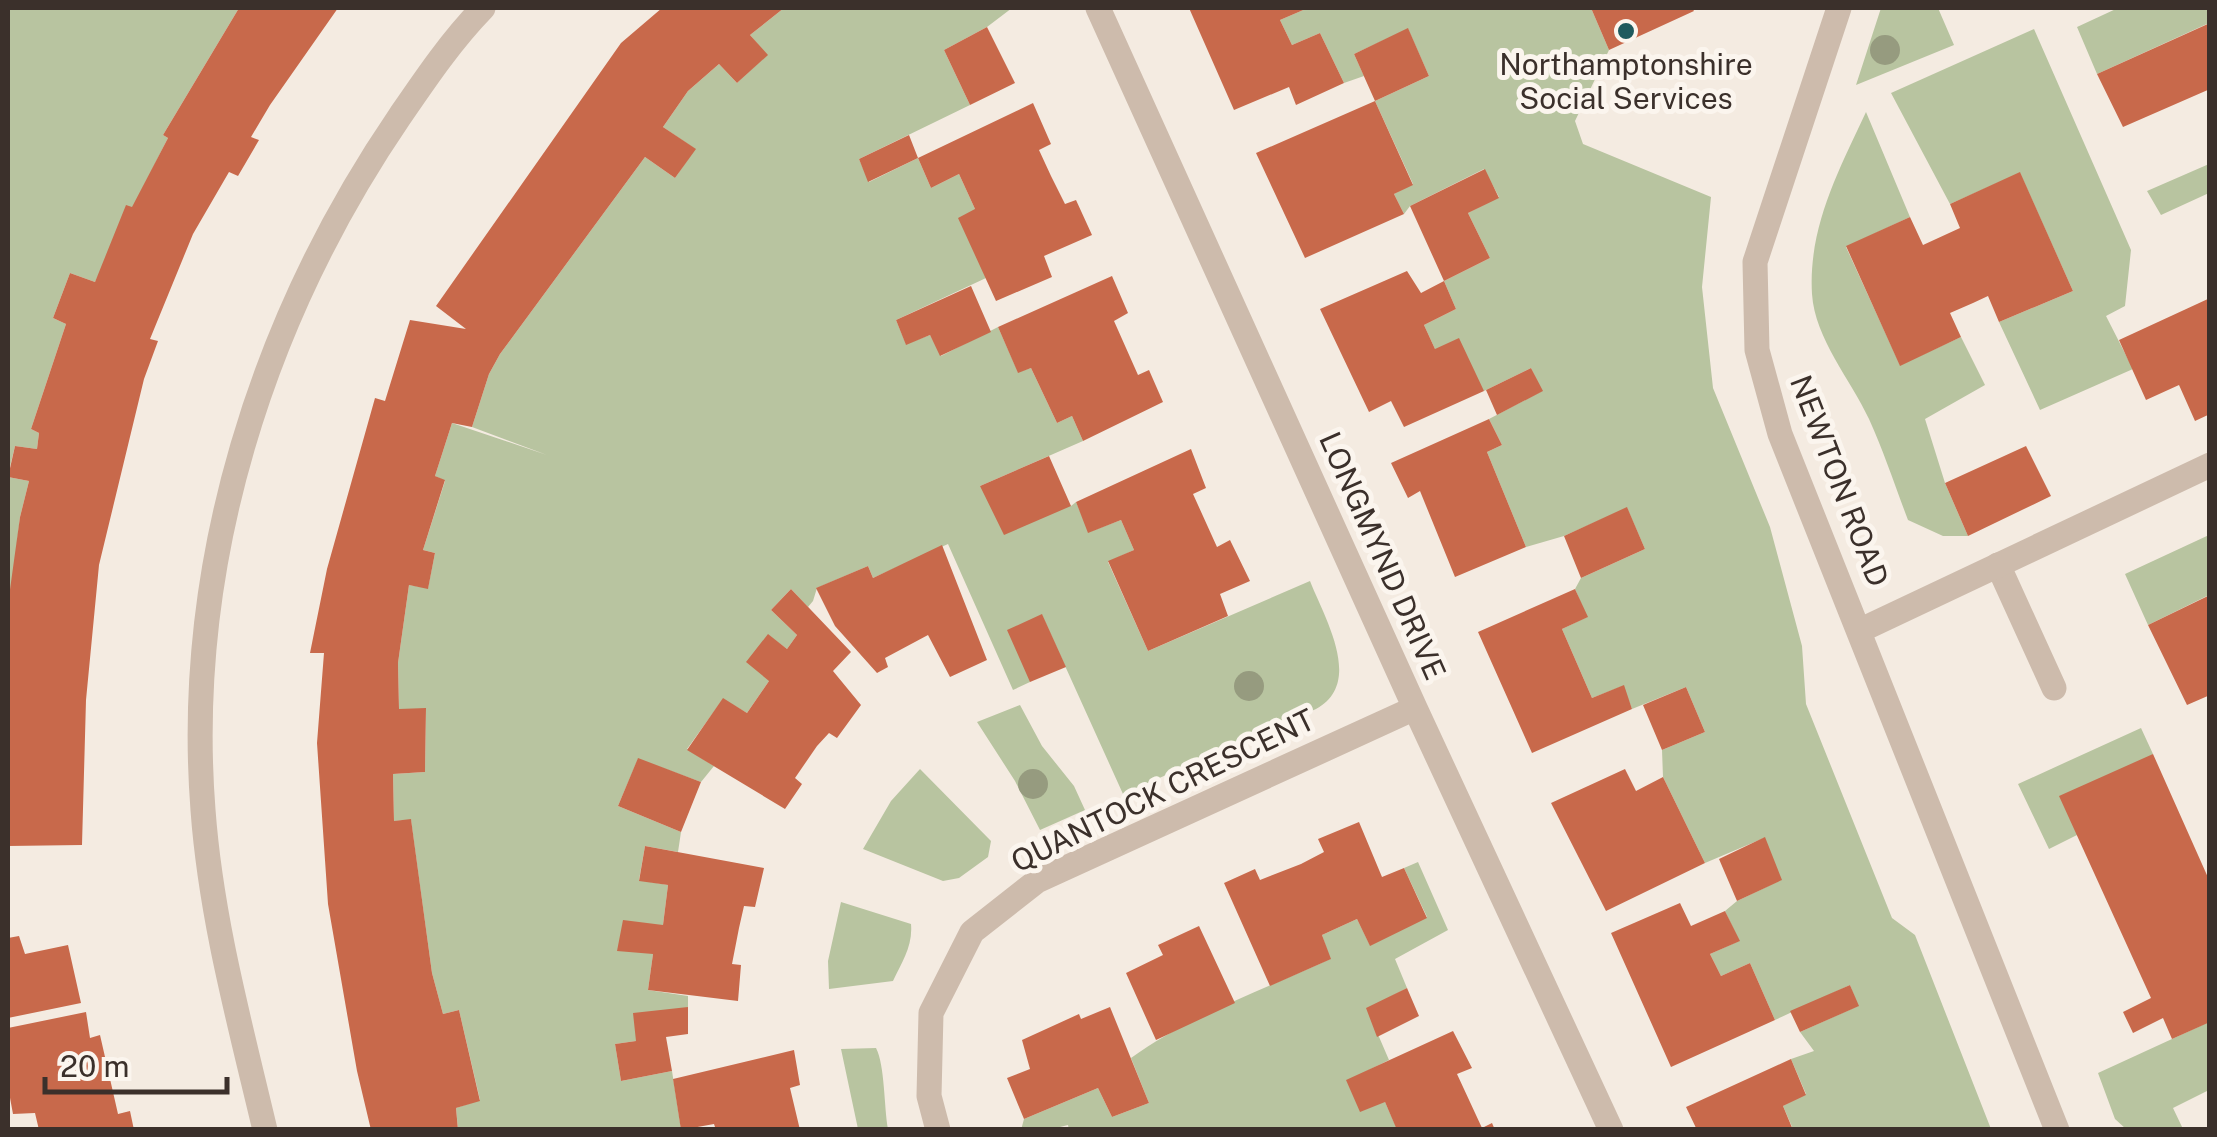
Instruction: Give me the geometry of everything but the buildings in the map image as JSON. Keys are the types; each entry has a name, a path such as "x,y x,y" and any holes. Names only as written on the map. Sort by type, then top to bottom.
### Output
{"street":[{"path":"266,1130 218,936 203,808 202,648 217,544 251,421 295,299 366,165 452,40 483,8"},
{"name":"LONGMYND DRIVE","path":"1098,8 1415,708 1612,1130"},
{"name":"NEWTON ROAD","path":"1838,8 1755,262 1757,350 1780,434 2057,1130"},
{"name":"NEWTON ROAD","path":"1860,630 2210,464"},
{"path":"1998,565 2054,688"},
{"name":"QUANTOCK CRESCENT","path":"938,1130 929,1096 930,1013 972,932 1037,881 1415,708"}],"green space":[{"path":"8,8 239,8 163,135 168,138 95,282 70,273 53,318 66,324 31,429 39,433 37,449 15,446 8,475"},
{"path":"784,8 1012,8 987,27 944,50 970,105 859,159 869,182 918,158 931,188 959,174 975,209 986,278 896,320 906,344 930,335 941,356 998,327 1018,372 1031,368 1057,423 1072,416 1083,441 980,486 1071,506 1076,502 1089,532 1121,520 1134,550 1108,562 1148,651 1310,581 1337,649 1337,683 1330,698 1316,709 1123,794 1042,615 1030,682 1013,690 948,544 873,578 868,566 817,588 808,607 791,589 771,610 797,635 787,649 768,635 769,681 747,713 723,699 687,749 714,766 701,782 638,759 618,806 681,832 678,852 645,846 639,880 668,885 648,990 688,996 688,1007 636,1041 615,1044 621,1081 672,1071 681,1129 458,1129 456,1108 480,1100 459,1010 443,1014 432,973 411,820 394,821 393,774 425,772 426,709 399,709 398,663 409,585 428,588 435,553 423,550 445,481 435,476 452,423 547,455 472,427 489,374 645,157 675,178 695,149 663,127 688,91 719,64 737,83 767,55 750,35"},
{"path":"1308,8 1591,8 1609,50 1575,121 1583,144 1711,197 1702,287 1713,388 1770,527 1802,646 1806,704 1892,918 1915,935 1991,1129 1793,1129 1783,1106 1806,1094 1791,1059 1814,1051 1800,1032 1858,1006 1850,985 1775,1020 1750,963 1721,976 1710,954 1739,941 1725,911 1781,880 1764,838 1705,863 1663,777 1662,750 1705,732 1686,687 1632,709 1623,686 1592,698 1562,629 1587,617 1575,589 1581,578 1645,549 1627,508 1564,536 1526,547 1487,452 1502,445 1489,419 1542,391 1531,368 1484,391 1435,349 1424,325 1456,309 1444,281 1490,258 1468,213 1499,197 1484,169 1410,206 1404,214 1394,194 1413,184 1375,101 1429,76 1408,29 1354,54 1364,76 1344,83 1320,33 1292,45 1280,20"},
{"path":"1881,8 1938,8 1954,45 1856,85"},
{"path":"2118,8 2209,8 2209,23 2097,74 2077,27"},
{"path":"2034,29 2131,250 2125,306 2106,316 2133,369 2040,410 1999,322 2073,291 2020,173 1950,204 1891,93"},
{"path":"1866,112 1910,217 1846,247 1900,365 1961,337 1985,385 1925,419 1945,483 1968,536 1943,536 1908,520 1869,419 1827,343 1815,311 1812,269 1820,222"},
{"path":"2209,164 2209,193 2161,215 2147,191"},
{"path":"8,477 29,481 20,517 10,604"},
{"path":"2209,535 2209,595 2148,625 2125,574"},
{"path":"1020,705 1042,746 1074,786 1085,810 1040,830 1015,781 977,722"},
{"path":"2141,728 2153,754 2077,835 2049,849 2018,784"},
{"path":"920,769 991,841 988,857 959,878 943,881 863,849 891,801"},
{"path":"1418,862 1448,930 1395,959 1407,988 1367,1009 1389,1060 1347,1081 1385,1102 1397,1129 1069,1130 1068,1125 1021,1130 1024,1119 1098,1088 1112,1117 1149,1103 1131,1058 1202,1016 1330,959 1322,935 1357,919 1370,945 1427,917 1404,868"},
{"path":"841,902 911,924 909,947 893,981 829,989 828,961"},
{"path":"2209,1022 2209,1090 2173,1108 2183,1129 2126,1129 2115,1119 2098,1073"},
{"path":"876,1048 888,1129 858,1129 841,1049"}],"place":[{"name":"Northamptonshire Social Services","path":"1626,31"}]}
